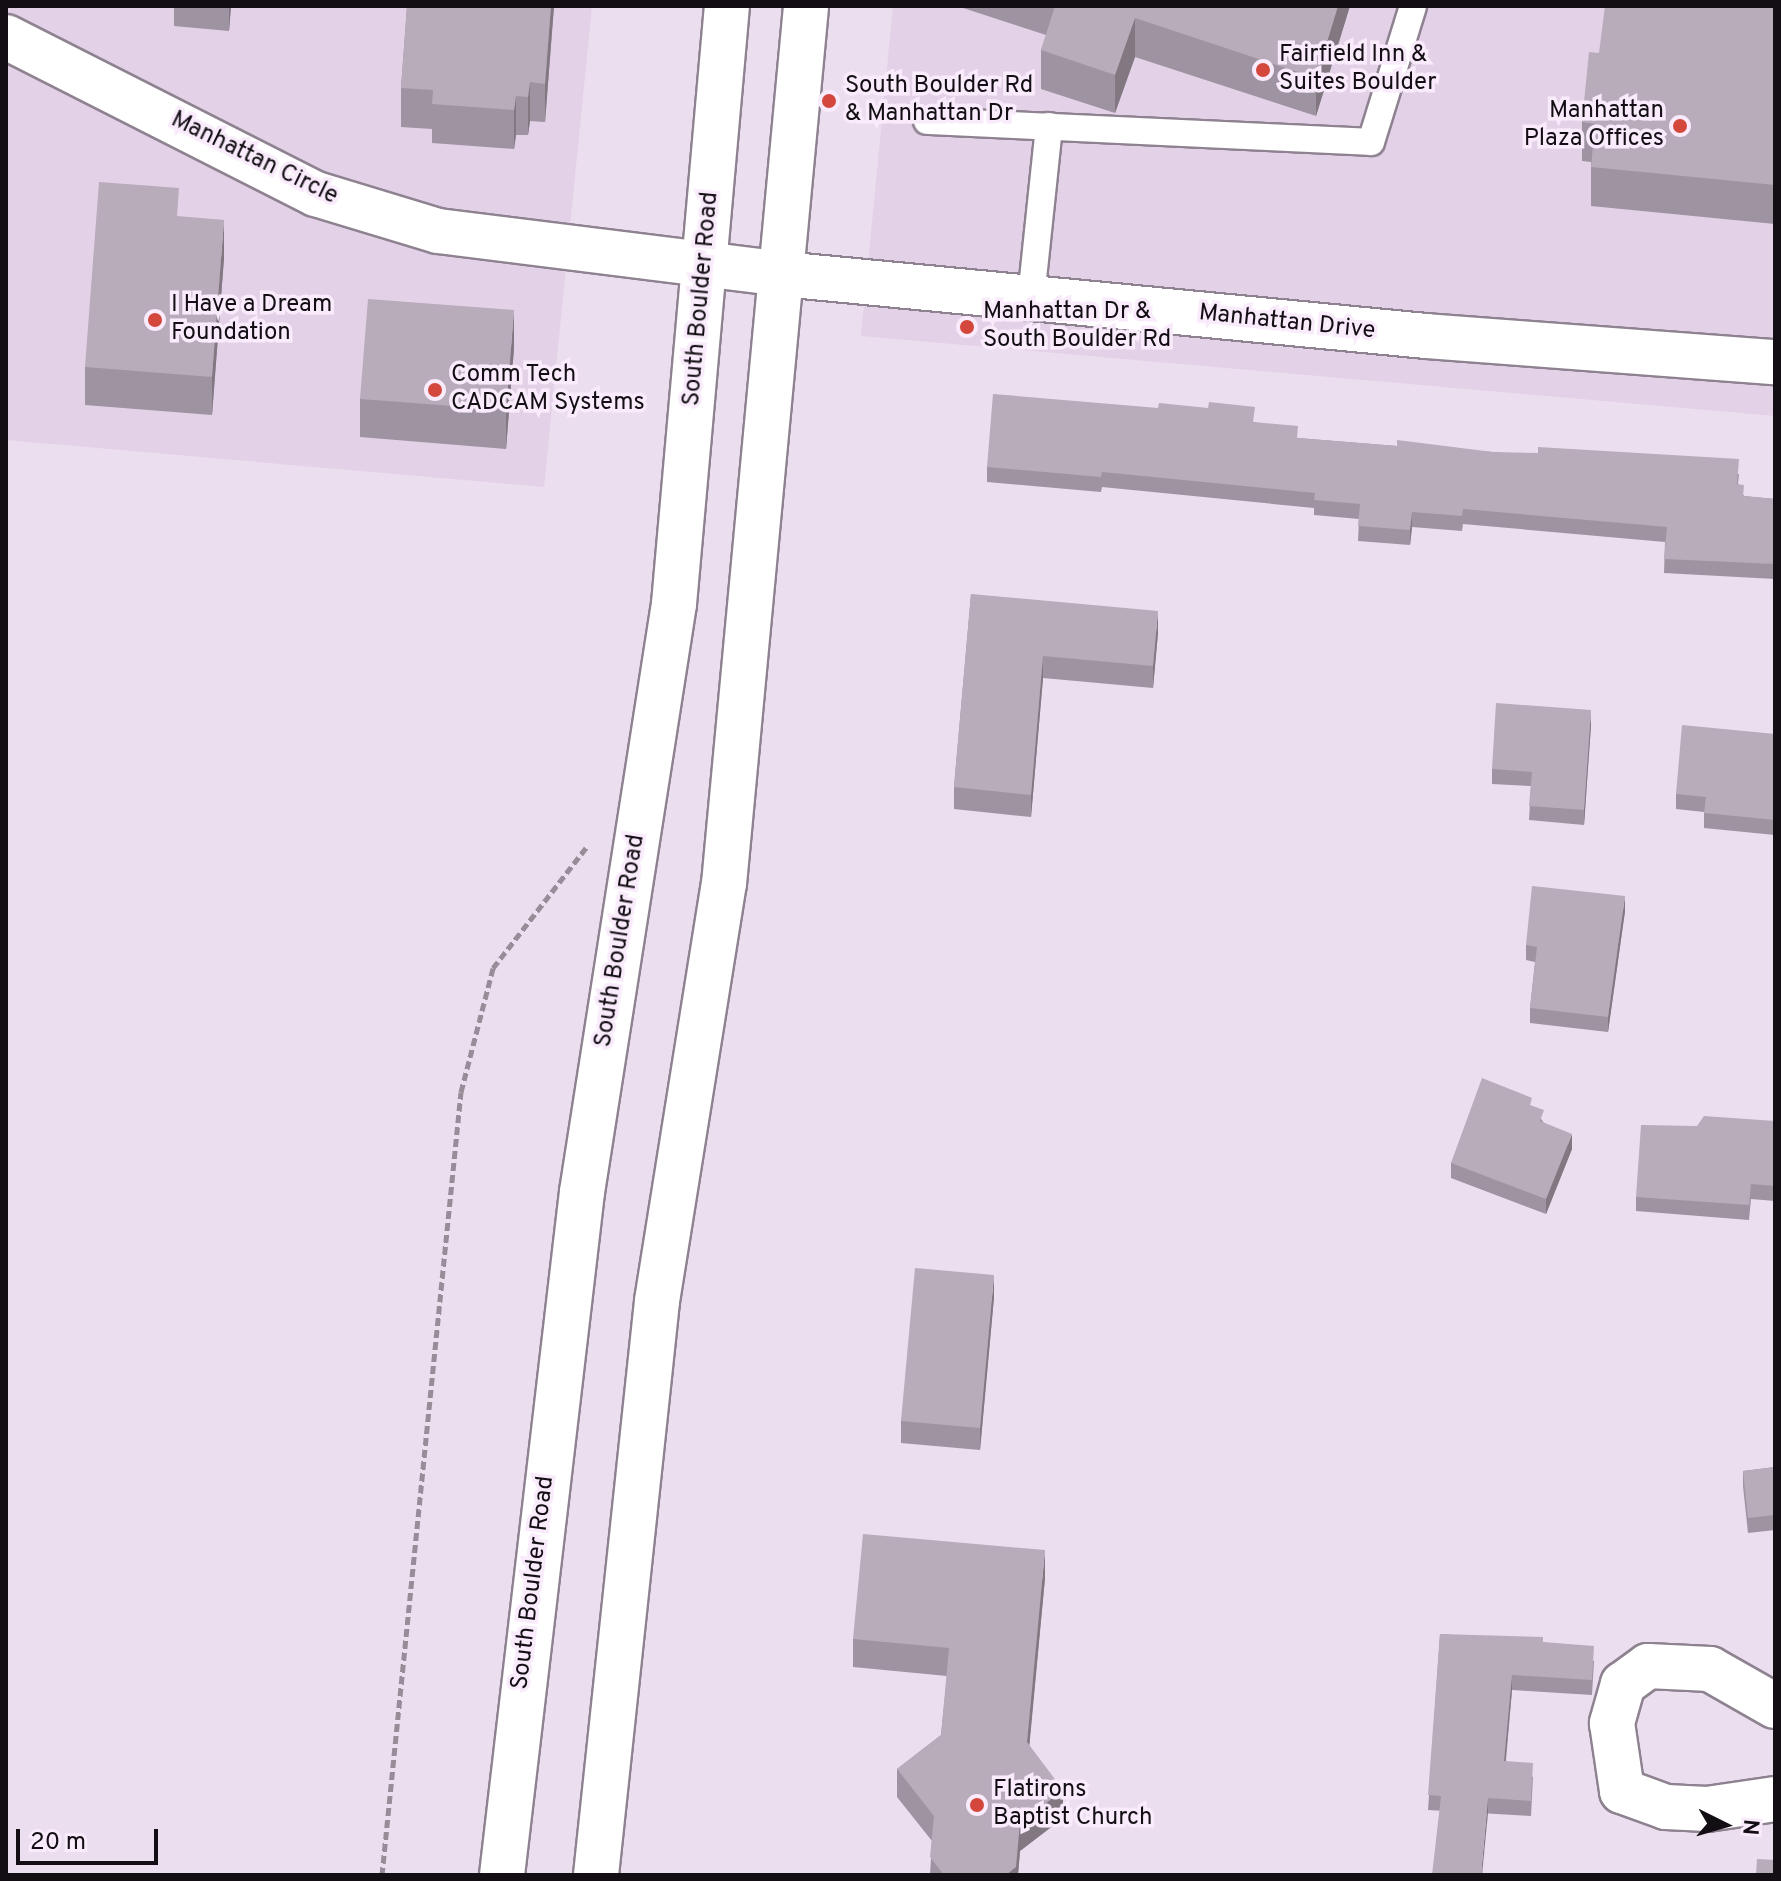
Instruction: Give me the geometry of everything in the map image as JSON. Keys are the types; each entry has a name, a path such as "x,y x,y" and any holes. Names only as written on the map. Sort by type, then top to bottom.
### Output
{"main road":[{"name":"South Boulder Road","path":"502,1875 582,1192 674,604 727,6"},
{"path":"596,1875 657,1301 724,884 753,613 806,6"},
{"name":"Manhattan Circle","path":"6,37 316,194 438,231 706,263"},
{"name":"Manhattan Drive","path":"706,263 782,274 1426,336 1775,362"},
{"path":"1775,1706 1710,1669 1648,1666 1623,1684 1612,1723 1622,1791 1666,1807 1707,1809 1775,1799"}],"lane":[{"path":"927,121 1371,142 1413,6"},
{"path":"1031,298 1049,126"}],"path":[{"path":"382,1875 461,1092 493,968 588,845"}],"shaded area":[{"path":"6,6 592,6 544,487 6,440"},
{"path":"893,6 1775,6 1775,416 861,336"}],"building":[{"path":"407,6 551,6 545,84 530,82 528,97 516,96 514,110 432,104 433,90 401,88"},
{"path":"1055,6 1338,6 1316,78 1135,18 1115,75 1041,50"},
{"name":"Manhattan Plaza Offices","path":"1605,6 1775,6 1775,185 1591,167 1595,124 1582,122 1589,52 1599,53"},
{"name":"I Have a Dream Foundation","path":"99,182 179,188 177,216 224,220 212,377 85,367"},
{"name":"Comm Tech CADCAM Systems","path":"368,299 514,310 506,410 360,399"},
{"path":"993,394 1158,408 1159,403 1208,408 1209,402 1255,407 1253,422 1298,426 1297,438 1397,446 1397,440 1493,452 1538,453 1538,447 1739,459 1737,484 1744,485 1743,496 1775,499 1775,564 1664,559 1667,527 1463,509 1462,516 1412,512 1410,530 1358,526 1360,504 1314,500 1315,493 1102,472 1101,477 987,467"},
{"path":"971,594 1158,611 1153,666 1043,656 1031,795 954,787"},
{"path":"1496,703 1591,710 1584,810 1529,806 1532,772 1492,769"},
{"path":"1682,725 1775,734 1775,820 1704,813 1706,797 1676,794"},
{"path":"1532,886 1625,896 1608,1017 1530,1008 1537,947 1526,945"},
{"path":"1482,1078 1532,1098 1530,1105 1544,1110 1540,1121 1572,1134 1546,1199 1451,1163"},
{"path":"1704,1116 1775,1121 1775,1186 1751,1184 1749,1205 1636,1197 1641,1125 1697,1126"},
{"path":"915,1268 994,1275 980,1428 901,1421"},
{"path":"1775,1467 1775,1515 1748,1518 1743,1471"},
{"path":"863,1534 1045,1550 1027,1742 1063,1790 1020,1823 1016,1867 1006,1875 944,1875 930,1857 934,1816 897,1769 941,1735 949,1648 853,1639"},
{"path":"1440,1634 1543,1637 1543,1642 1594,1646 1592,1680 1512,1675 1504,1761 1533,1763 1531,1801 1488,1798 1481,1875 1432,1875 1441,1796 1428,1795"},
{"path":"1757,1859 1775,1860 1775,1875 1756,1875"}],"place":[{"name":"Fairfield Inn & Suites Boulder","path":"1263,70"},
{"name":"South Boulder Rd & Manhattan Dr","path":"829,101"},
{"name":"Manhattan Plaza Offices","path":"1680,126"},
{"name":"I Have a Dream Foundation","path":"155,320"},
{"name":"Manhattan Dr & South Boulder Rd","path":"967,327"},
{"name":"Comm Tech CADCAM Systems","path":"435,390"},
{"name":"Flatirons Baptist Church","path":"977,1805"}]}
